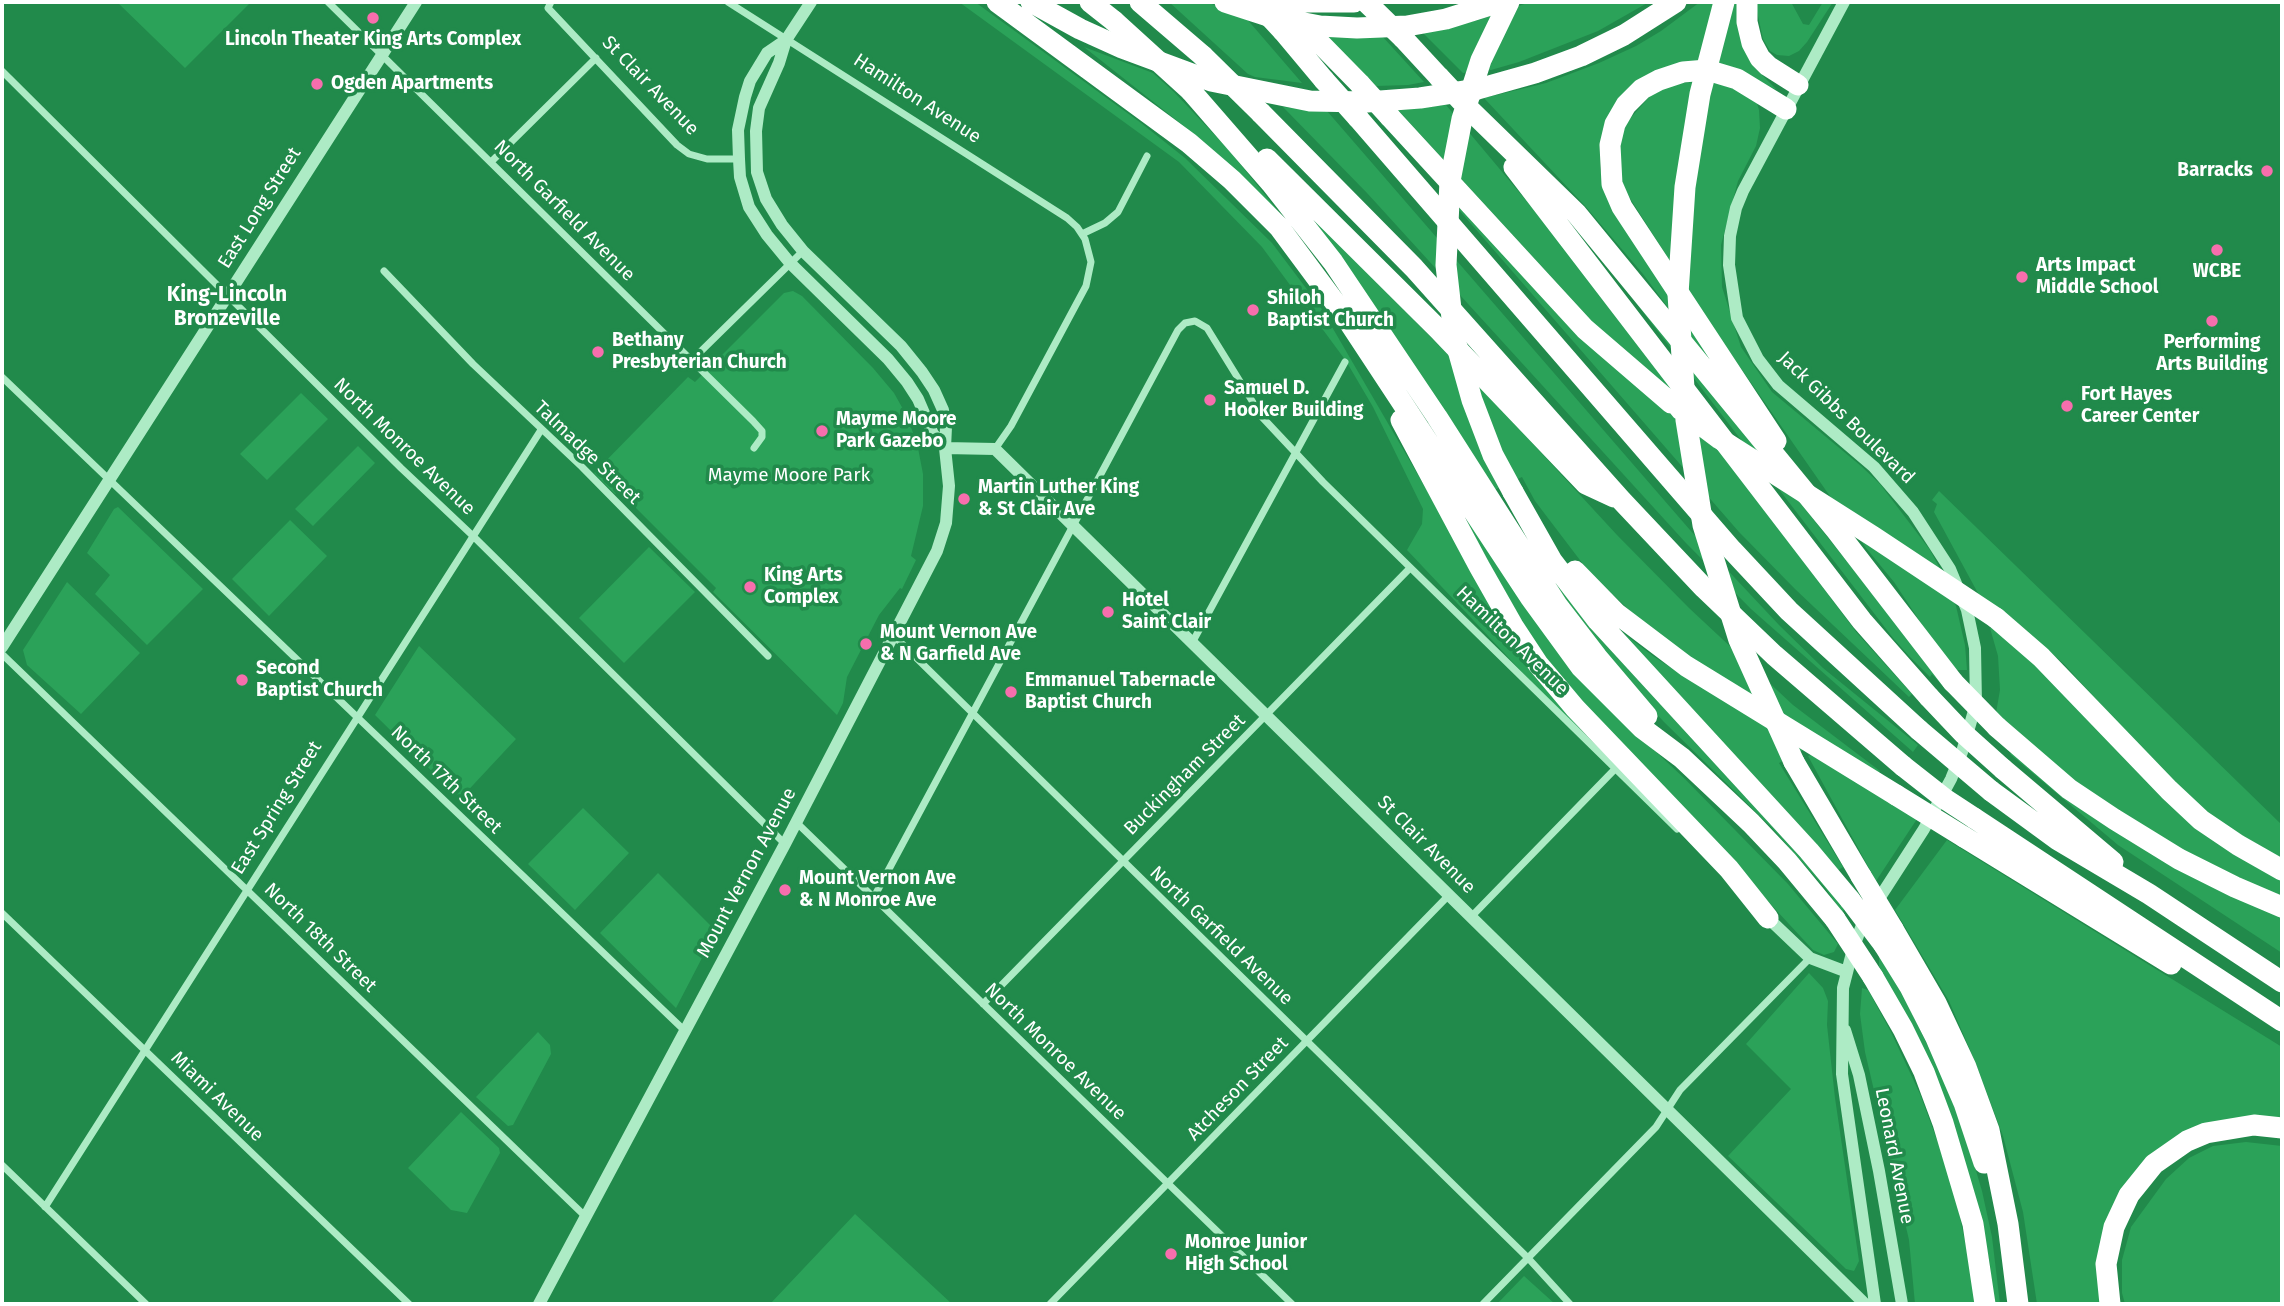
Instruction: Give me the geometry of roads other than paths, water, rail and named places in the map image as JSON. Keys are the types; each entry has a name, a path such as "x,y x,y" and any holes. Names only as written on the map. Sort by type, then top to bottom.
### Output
{"highway":[{"path":"997,2 1189,143 1232,180 1279,227 1345,316 1557,636 1606,694 1642,728 1682,758"},
{"path":"1031,2 1122,48 1211,81 1282,97 1367,102 1420,98 1478,89 1535,73 1581,56 1624,35 1676,2"},
{"path":"1090,2 1321,212 1438,329 1586,484 1622,501"},
{"path":"1140,2 1203,56 1414,268 1622,501 1704,588 1774,655 1945,799 1969,828"},
{"path":"1226,2 1320,26 1357,28 1407,26 1446,19 1500,2"},
{"path":"1304,2 1354,2"},
{"path":"1366,2 1468,108 1576,214 1836,530 1953,682 1997,727 2069,789 2114,819 2179,859 2282,907"},
{"path":"1509,2 1481,60 1462,119 1450,181 1446,265 1454,336 1472,400 1493,455 1552,561 1598,621 1809,851 1850,900 1888,937 1936,1003 1966,1067 1990,1130 2008,1224 2018,1304"},
{"path":"1724,2 1700,94 1685,187 1678,294 1686,420 1703,524 1754,678 1794,762 1861,876 1888,937"},
{"path":"1747,2 1747,22 1752,43 1760,58 1798,85"},
{"path":"1271,13 1312,35 1585,329 1671,402 1720,439 1996,618 2049,665 2201,820 2282,870"},
{"path":"1271,13 1324,80 1447,223 1732,550 1789,611 1919,730 1991,790 2058,840 2148,894 2282,982"},
{"path":"1786,109 1737,79 1707,70 1683,72 1658,80 1642,89 1626,105 1615,124 1610,145 1610,168 1612,184 1622,207 1836,530"},
{"path":"1191,91 1271,183 1333,262 1437,417 1557,605 1597,657 1682,758 1787,861 1835,919 1873,977 1919,1062 1943,1123 1973,1224 1985,1304"},
{"path":"1468,108 1862,621 1964,734 2148,894"},
{"path":"1345,316 1479,566 1538,664 1575,708 1729,869 1768,918"},
{"path":"1513,492 1588,586 1642,635 1686,666 1896,796 1969,828 2282,1021"},
{"path":"2110,1304 2106,1264 2114,1227 2129,1195 2154,1164 2187,1141 2206,1133 2254,1125 2282,1128"}],"street":[{"name":"North Garfield Avenue","path":"328,2 759,427 762,437 754,448"},
{"name":"East Long Street","path":"2,647 416,2"},
{"name":"Hamilton Avenue","path":"728,2 1067,218 1082,234"},
{"path":"811,2 786,40 767,53 750,81 738,130 740,177 749,207 790,263 908,382 933,433 945,448 995,449 1011,426 1086,286 1090,254 1082,234 1105,223 1118,212 1147,156"},
{"name":"Jack Gibbs Boulevard","path":"1844,2 1750,174 1736,208 1730,236 1729,265 1737,318 1749,345 1778,385 1874,467 1913,512 1950,569 1959,590 1972,630 1977,665 1973,718 1951,779 1924,829 1863,925 1847,972"},
{"name":"St Clair Avenue","path":"549,5 677,145 690,154 707,159 739,159"},
{"name":"Mount Vernon Avenue","path":"539,1304 785,844 942,537 948,504 943,410 922,372 901,346 803,251 782,225 766,199 757,172 755,131 759,108 786,40"},
{"path":"491,162 596,58"},
{"name":"North Monroe Avenue","path":"2,71 785,844"},
{"path":"692,360 803,251"},
{"name":"Talmadge Street","path":"384,271 768,656"},
{"name":"Hamilton Avenue","path":"1073,526 1178,330 1185,323 1195,321 1207,328 1262,417 1295,452 1682,834"},
{"path":"1192,643 1345,362"},
{"name":"North 17th Street","path":"2,377 685,1031"},
{"name":"East Spring Street","path":"45,1207 541,430"},
{"name":"St Clair Avenue","path":"995,449 1865,1304"},
{"path":"874,897 1073,526"},
{"name":"Buckingham Street","path":"983,1004 1410,568"},
{"name":"North Garfield Avenue","path":"893,635 1528,1258 1570,1304"},
{"name":"North 18th Street","path":"2,654 586,1217"},
{"path":"1471,917 1615,769"},
{"name":"North Monroe Avenue","path":"796,822 1292,1304"},
{"path":"1701,853 1810,958 1847,972"},
{"name":"Atcheson Street","path":"1050,1304 1450,895"},
{"name":"Miami Avenue","path":"2,913 409,1304"},
{"path":"1483,1304 1656,1127 1680,1090 1810,958"},
{"name":"Leonard Avenue","path":"1847,972 1841,1016 1842,1074 1875,1304"},
{"name":"Leonard Avenue","path":"1841,1016 1859,1075 1902,1304"},
{"path":"2,1166 146,1304"}],"place":[{"name":"Lincoln Theater King Arts Complex","path":"373,18"},
{"name":"Ogden Apartments","path":"317,84"},
{"name":"Barracks","path":"2267,171"},
{"name":"WCBE","path":"2217,250"},
{"name":"Arts Impact Middle School","path":"2022,277"},
{"name":"Shiloh Baptist Church","path":"1253,310"},
{"name":"Performing Arts Building","path":"2212,321"},
{"name":"Bethany Presbyterian Church","path":"598,352"},
{"name":"Samuel D. Hooker Building","path":"1210,400"},
{"name":"Fort Hayes Career Center","path":"2067,406"},
{"name":"Mayme Moore Park Gazebo","path":"822,431"},
{"name":"Martin Luther King & St Clair Ave","path":"964,499"},
{"name":"King Arts Complex","path":"750,587"},
{"name":"Hotel Saint Clair","path":"1108,612"},
{"name":"Mount Vernon Ave & N Garfield Ave","path":"866,644"},
{"name":"Second Baptist Church","path":"242,680"},
{"name":"Emmanuel Tabernacle Baptist Church","path":"1011,692"},
{"name":"Mount Vernon Ave & N Monroe Ave","path":"785,890"},
{"name":"Monroe Junior High School","path":"1171,1254"}],"district":[{"name":"King-Lincoln Bronzeville","path":"227,307"}],"park label":[{"name":"Mayme Moore Park","path":"789,476"}]}
